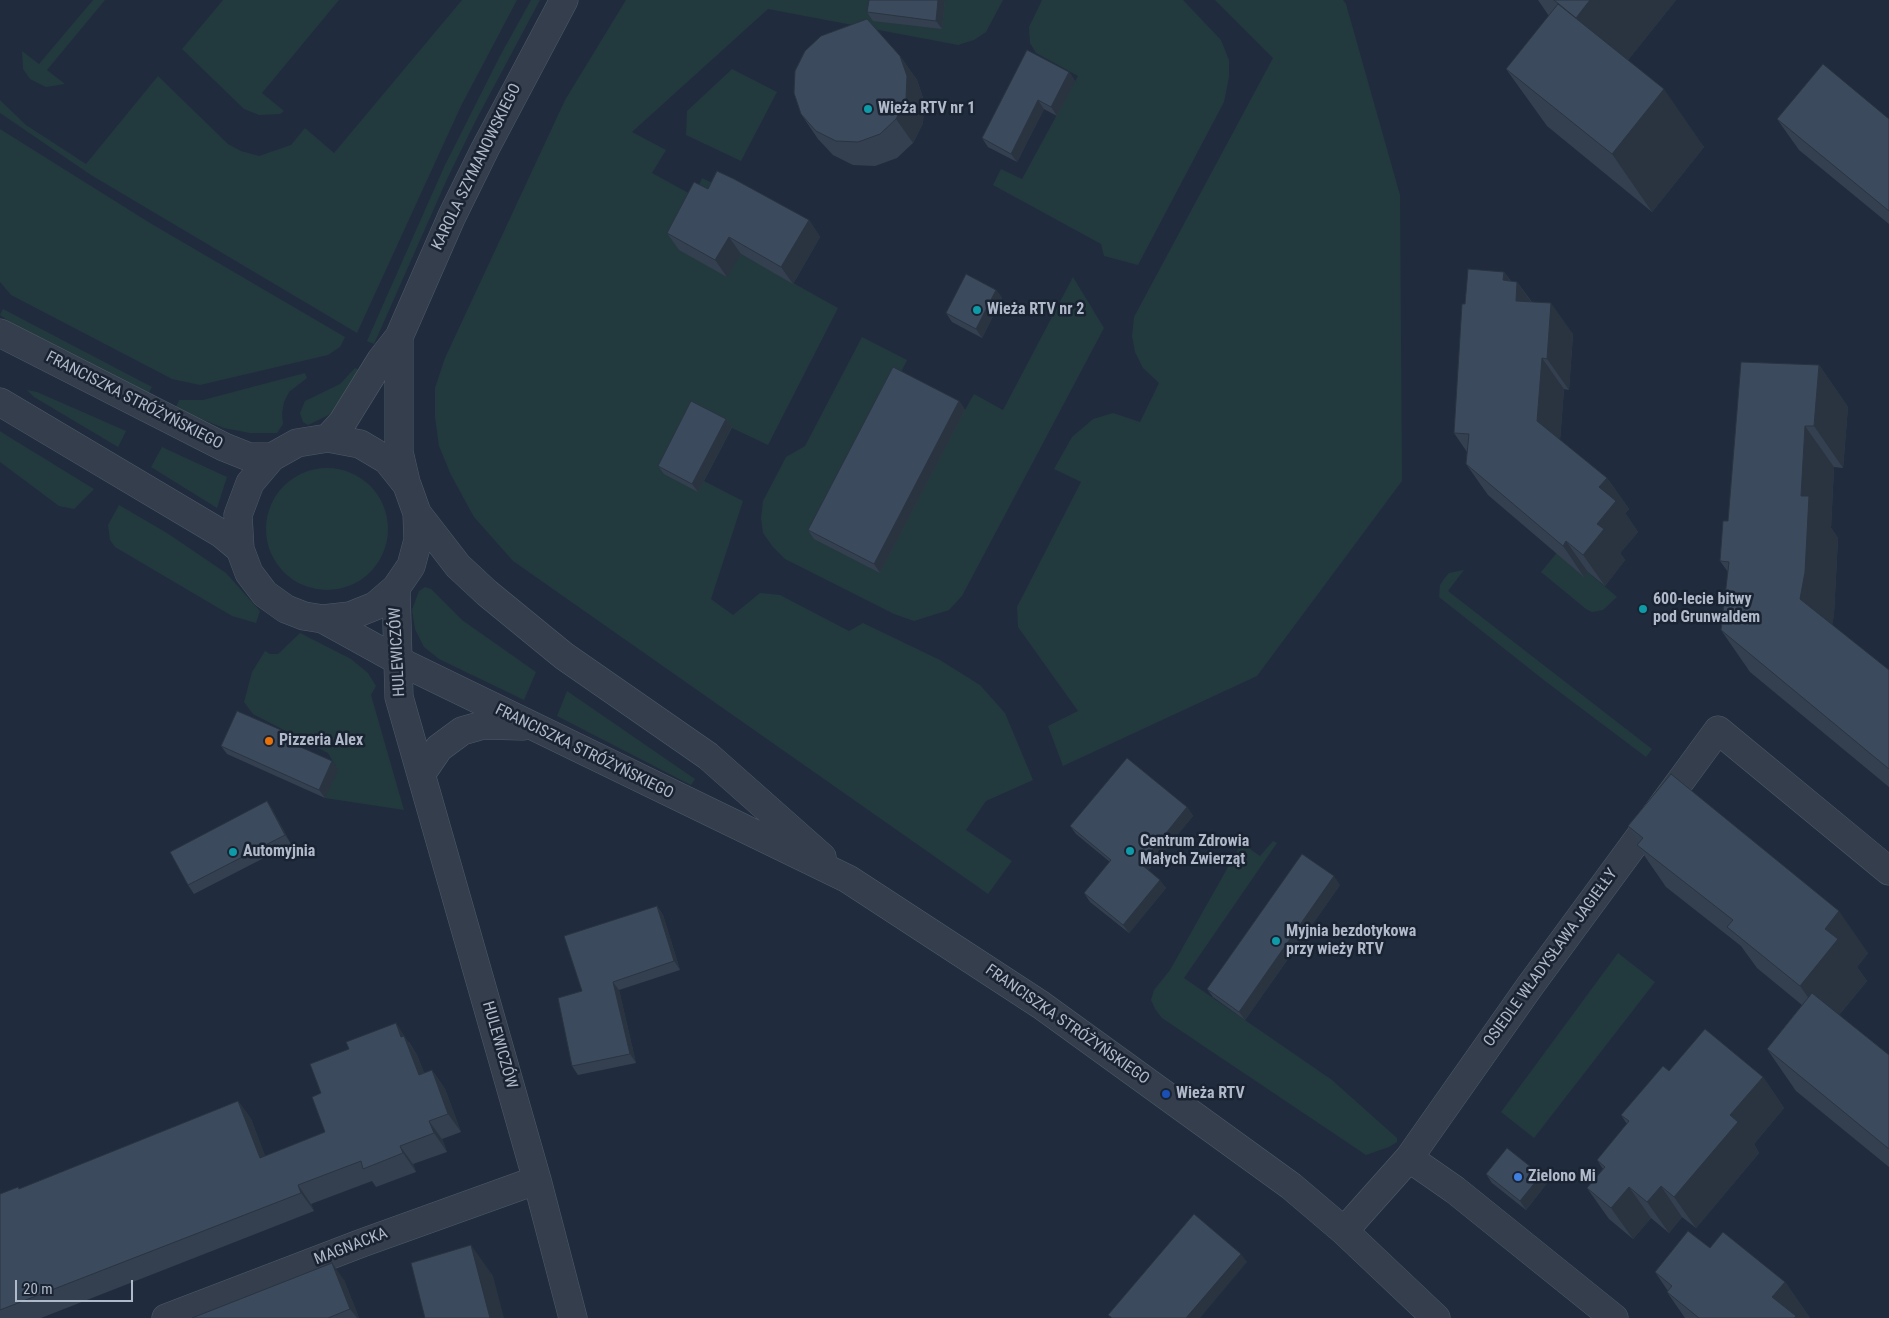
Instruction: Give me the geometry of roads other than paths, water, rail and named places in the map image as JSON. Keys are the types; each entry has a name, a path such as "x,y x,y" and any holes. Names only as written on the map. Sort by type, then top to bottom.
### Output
{"street":[{"name":"KAROLA SZYMANOWSKIEGO","path":"328,438 342,423 381,360 399,337 452,216 485,148 564,0"},
{"name":"FRANCISZKA STRÓŻYŃSKIEGO","path":"0,333 224,447 249,457 272,457"},
{"name":"KAROLA SZYMANOWSKIEGO","path":"399,337 399,452 407,485"},
{"path":"0,402 222,534 240,549"},
{"path":"328,438 360,444 387,460 407,485 417,513 418,540 410,566 396,588 375,606 350,616 323,619 304,616 286,609 265,594 249,573 240,549 238,515 250,483 272,457 297,443 328,438"},
{"name":"FRANCISZKA STRÓŻYŃSKIEGO","path":"417,513 458,566 487,593 564,656 708,756 848,879"},
{"name":"HULEWICZÓW","path":"396,588 399,697 537,1180 573,1318"},
{"name":"FRANCISZKA STRÓŻYŃSKIEGO","path":"323,619 398,661 848,879 1041,1005 1291,1186 1344,1231 1436,1318"},
{"path":"422,773 439,748 462,731 483,726 531,726"},
{"name":"OSIEDLE WŁADYSŁAWA JAGIEŁŁY","path":"1410,1158 1530,986 1718,730 1889,871"},
{"path":"1344,1231 1410,1158 1508,1231 1614,1318"},
{"name":"MAGNACKA","path":"166,1318 362,1243 537,1180"}],"place":[{"name":"Wieża RTV nr 1","path":"868,109"},
{"name":"Wieża RTV nr 2","path":"977,310"},
{"name":"600-lecie bitwy pod Grunwaldem","path":"1643,609"},
{"name":"Pizzeria Alex","path":"269,741"},
{"name":"Centrum Zdrowia Małych Zwierząt","path":"1130,851"},
{"name":"Automyjnia","path":"233,852"},
{"name":"Myjnia bezdotykowa przy wieży RTV","path":"1276,941"},
{"name":"Wieża RTV","path":"1166,1094"},
{"name":"Zielono Mi","path":"1518,1177"}]}
